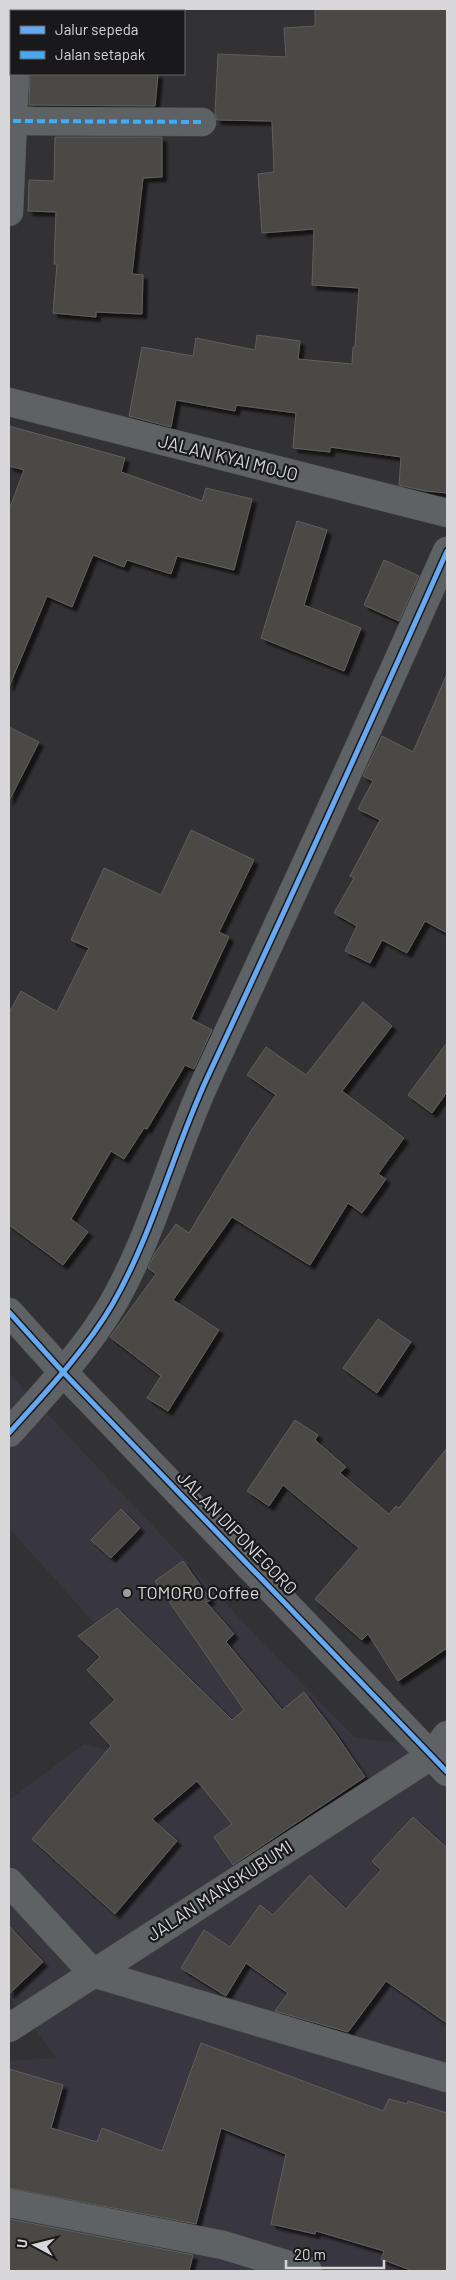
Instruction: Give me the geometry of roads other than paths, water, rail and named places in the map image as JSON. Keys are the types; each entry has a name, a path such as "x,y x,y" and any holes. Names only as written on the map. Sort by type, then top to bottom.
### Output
{"street":[{"path":"9,212 15,75"},
{"path":"12,121 202,122"},
{"name":"JALAN KYAI MOJO","path":"9,402 447,513"},
{"path":"9,1433 63,1372 110,1308 130,1272 200,1092 331,812 447,551"},
{"name":"JALAN DIPONEGORO","path":"9,1312 63,1372 442,1754"},
{"name":"JALAN MANGKUBUMI","path":"9,2028 93,1972 442,1754"},
{"path":"9,1882 93,1972 447,2078"},
{"path":"9,2203 223,2245 308,2271"}],"place":[{"name":"TOMORO Coffee","path":"127,1593"}]}
